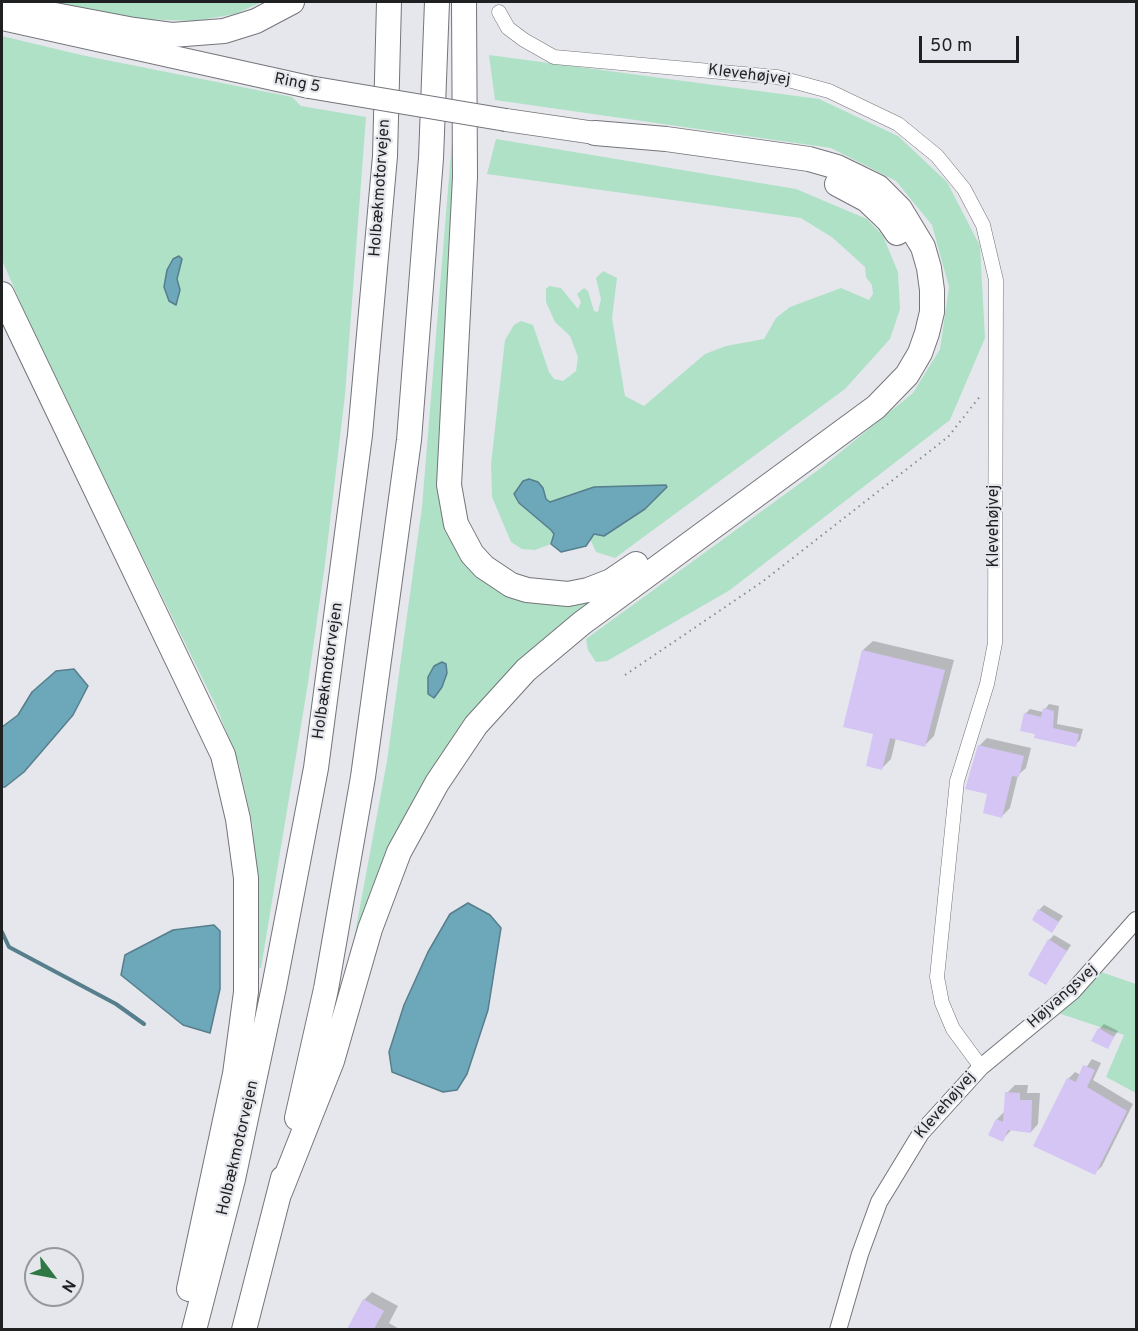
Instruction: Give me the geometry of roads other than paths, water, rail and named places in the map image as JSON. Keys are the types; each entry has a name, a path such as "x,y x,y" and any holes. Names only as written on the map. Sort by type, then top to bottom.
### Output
{"highway":[{"path":"2,5 134,30 172,34 224,31 256,21 292,2"},
{"name":"Holbækmotorvejen","path":"194,1329 233,1179 274,987 316,768 360,435 385,156 389,2"},
{"path":"244,1329 280,1192 326,989 361,789 409,440 431,158 437,2"},
{"path":"464,2 465,177 449,485 451,505 463,540 484,567 511,585 545,594 588,590 611,581 867,396 894,366 905,347 915,312 914,271 898,235 874,207 848,188 804,173 594,133"},
{"name":"Ring 5","path":"2,19 309,87 594,133"},
{"path":"280,1192 332,1061 370,929 399,852 437,783 476,725 526,670 582,623 885,400 907,375 920,353 927,333 932,290 923,247 900,209 878,187 846,170 809,159 666,139 594,133"},
{"path":"2,294 223,755 238,819 246,878 246,992 235,1074 187,1295 183,1329"}],"street":[{"name":"Klevehøjvej","path":"499,12 508,28 554,57 777,77 829,91 898,124 937,156 964,189 983,225 996,280 994,642 987,684 957,781 937,977 942,1003 953,1029 981,1067 921,1133 884,1193 860,1254 838,1329"},
{"name":"Højvangsvej","path":"981,1067 1073,991 1137,920"}],"water":[{"path":"179,256 182,259 177,279 180,290 176,305 169,301 164,287 167,270 173,259"},
{"path":"529,479 538,482 543,488 546,499 550,502 594,487 666,485 667,487 645,509 604,536 594,534 586,546 561,552 551,544 554,534 551,530 519,503 514,494 523,481"},
{"path":"442,662 446,664 447,673 442,687 434,698 428,694 428,677 434,666"},
{"path":"74,669 88,686 73,715 24,772 2,787 2,727 18,715 32,692 56,671"},
{"path":"468,903 490,915 501,928 488,1010 467,1074 457,1090 443,1092 392,1072 389,1052 404,1005 428,952 450,914"},
{"path":"214,925 220,931 220,989 210,1033 183,1025 121,975 125,955 173,930"}],"waterway":[{"path":"2,932 9,947 116,1004 144,1024"}]}
